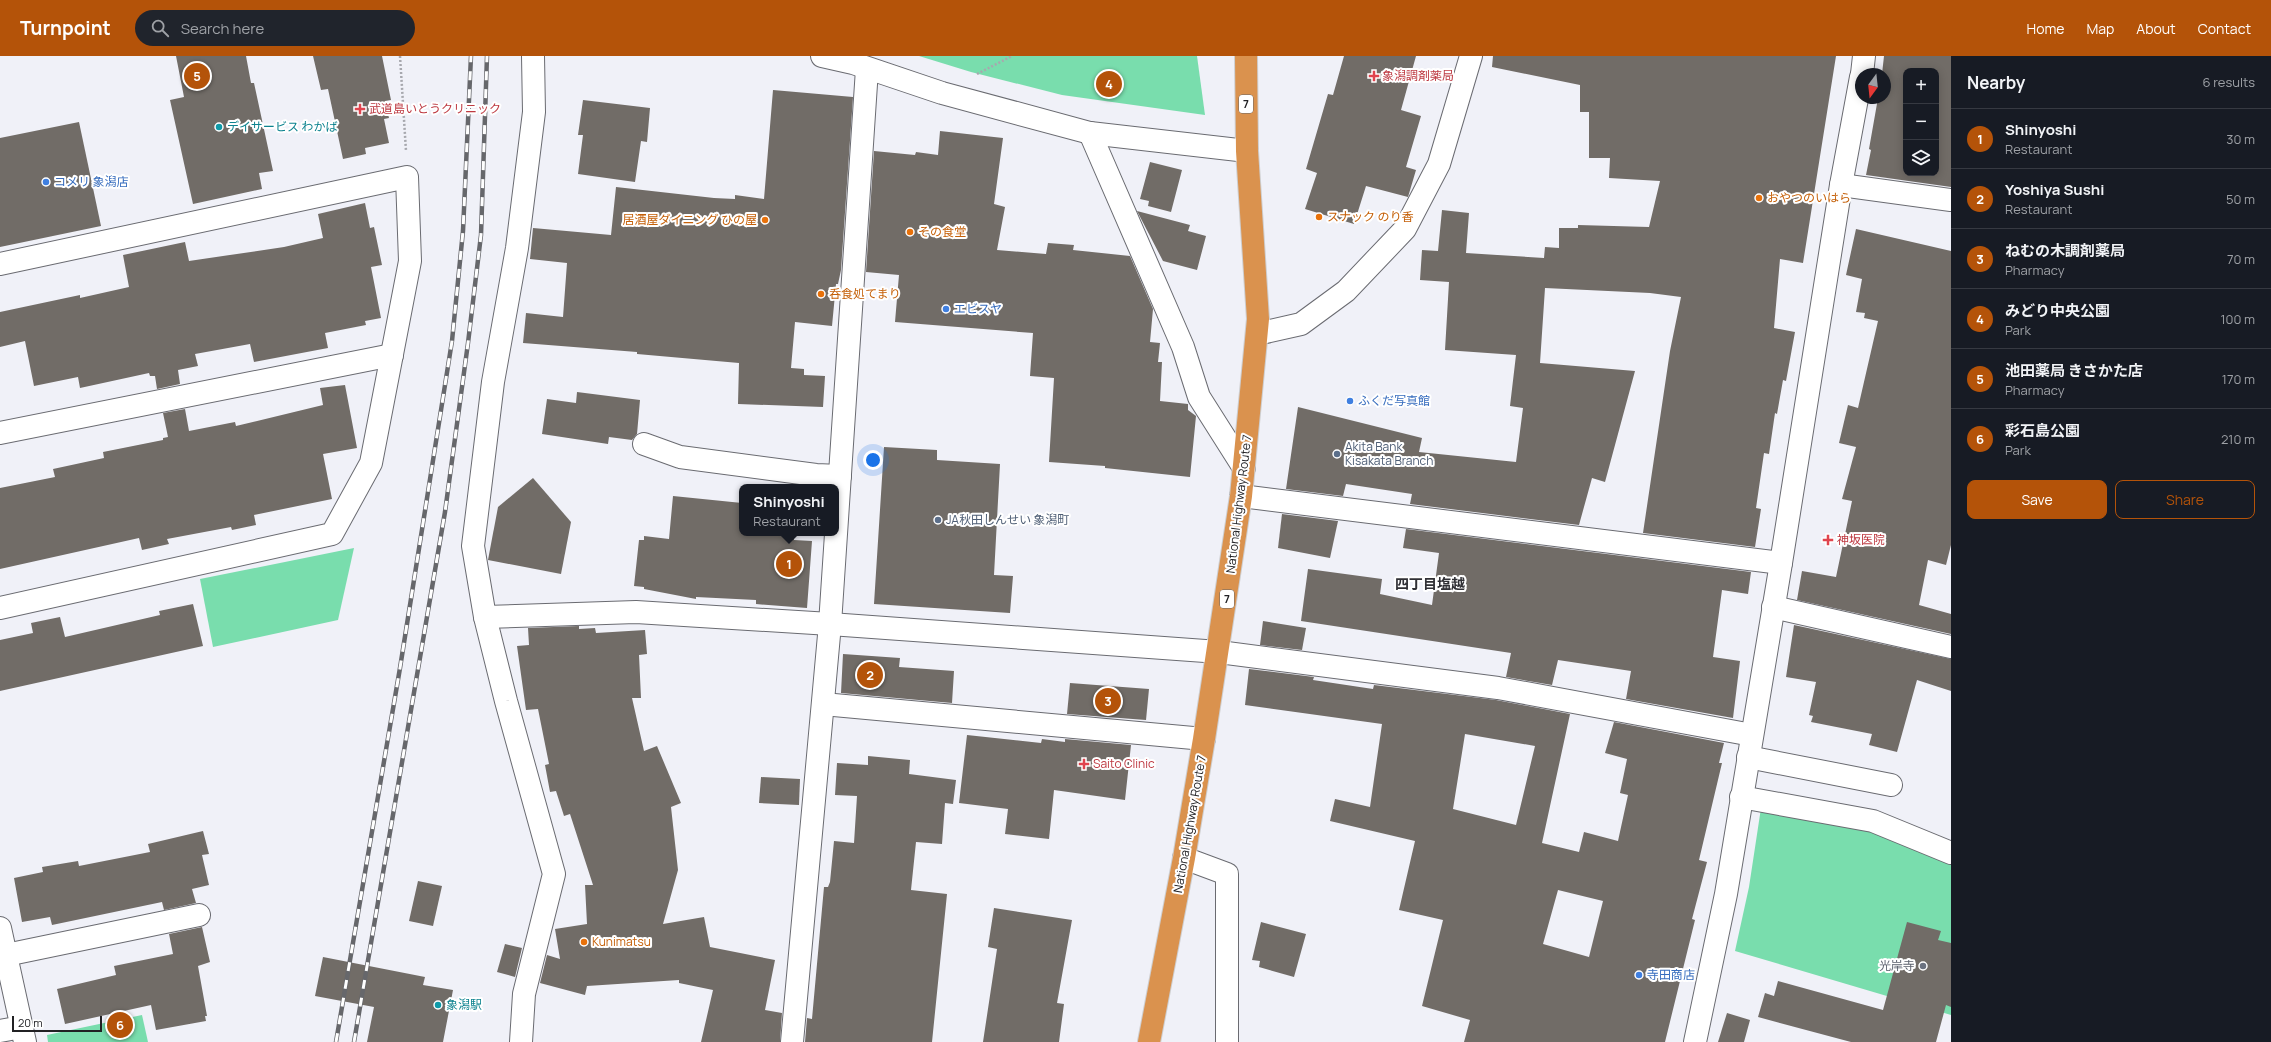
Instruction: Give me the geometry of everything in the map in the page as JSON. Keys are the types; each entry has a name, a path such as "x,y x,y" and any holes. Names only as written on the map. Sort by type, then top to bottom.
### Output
{"highway":[{"name":"National Highway Route 7","path":"1149,1042 1184,858 1219,652 1244,468 1258,319 1247,151 1246,56"}],"street":[{"path":"521,1042 524,994 554,874 506,701 485,617 472,546 493,382 517,248 532,127 533,56"},
{"path":"822,56 858,63 949,95 1090,133 1247,151"},
{"path":"1257,334 1301,324 1346,291 1404,229 1439,164 1471,56"},
{"path":"1863,68 1864,56"},
{"path":"839,491 858,63"},
{"path":"1695,1042 1726,894 1741,797 1774,608 1840,185 1856,104"},
{"path":"1090,133 1183,347 1199,397 1244,468"},
{"path":"0,264 406,177 410,261 371,463 332,534 0,608"},
{"path":"1840,185 1951,200"},
{"path":"0,433 392,355"},
{"path":"644,444 680,457 816,475 840,476"},
{"path":"1241,496 1781,563"},
{"path":"792,1042 830,624 836,536"},
{"path":"1774,608 1951,647"},
{"path":"485,617 636,612 830,624 1219,652 1498,688 1752,735"},
{"path":"823,704 1204,739"},
{"path":"1748,758 1891,785"},
{"path":"1741,797 1873,822 1951,852"},
{"path":"1184,858 1227,874 1227,1042"},
{"path":"6,955 199,915"},
{"path":"0,928 24,1034 0,1031"}],"path":[{"path":"400,56 406,177"}],"green space":[{"path":"919,56 1197,56 1205,115 1062,95 971,72"},
{"path":"354,548 338,620 213,647 200,579"},
{"path":"1761,808 1870,826 1951,858 1951,1015 1735,951 1749,887"},
{"path":"142,1015 148,1042 48,1042 47,1035"}],"building":[{"name":"デイサービス わかば","path":"176,56 246,56 251,83 254,83 273,171 259,173 262,189 193,204 170,100 184,97"},
{"name":"武道島いとうクリニック","path":"313,56 382,56 391,100 385,101 389,118 384,119 389,143 365,148 366,154 343,159 328,89 321,90"},
{"path":"1344,56 1416,56 1401,110 1421,116 1406,167 1416,170 1408,197 1366,186 1354,224 1305,209 1317,173 1306,169 1328,94 1333,95"},
{"path":"1493,56 1836,56 1803,263 1780,259 1774,328 1795,332 1786,381 1783,380 1777,414 1775,413 1769,454 1764,453 1756,508 1761,509 1755,547 1643,533 1670,351 1681,297 1650,293 1545,288 1540,363 1635,371 1605,482 1592,478 1579,525 1410,504 1412,494 1346,484 1343,496 1286,489 1298,407 1422,438 1419,452 1516,462 1523,408 1510,406 1516,355 1445,350 1449,282 1420,280 1422,250 1438,251 1442,210 1469,213 1466,253 1544,258 1545,247 1559,248 1559,228 1578,228 1578,225 1649,227 1660,181 1609,178 1610,158 1589,158 1589,112 1580,112 1580,85 1492,67"},
{"path":"1884,56 1951,56 1951,187 1866,175 1871,150 1869,149 1877,104 1891,104 1891,68 1883,68"},
{"path":"773,90 853,97 841,270 838,284 836,284 832,326 795,322 791,368 804,369 804,375 825,376 823,407 738,404 739,363 637,354 637,352 523,343 526,313 563,317 567,263 530,259 533,228 611,235 616,187 714,198 735,199 735,195 764,199"},
{"path":"583,100 650,108 647,142 641,141 635,182 578,174 583,135 578,135"},
{"name":"コメリ 象潟店","path":"79,122 101,226 0,247 0,138"},
{"path":"940,131 1003,138 994,204 1005,207 997,250 1046,254 1048,243 1074,245 1073,250 1130,256 1153,309 1150,342 1160,343 1158,362 1162,362 1160,401 1188,404 1188,410 1196,416 1190,477 1105,468 1105,466 1049,462 1054,378 1030,376 1033,333 895,322 899,275 866,272 874,151 915,155 916,152 938,155"},
{"path":"1150,162 1182,170 1171,212 1148,206 1149,201 1140,199"},
{"path":"365,203 370,228 374,227 382,265 371,267 381,318 365,321 366,325 325,333 328,348 254,362 250,344 195,354 198,366 178,370 180,384 157,389 155,376 150,376 149,373 80,388 78,377 34,386 25,341 0,347 0,312 80,295 80,298 129,287 123,255 185,242 189,261 284,247 323,238 318,214"},
{"path":"1137,211 1190,225 1188,231 1206,236 1197,270 1163,261"},
{"path":"1856,229 1951,251 1951,545 1946,565 1928,560 1919,605 1951,614 1951,634 1797,600 1802,571 1836,577 1852,501 1842,499 1856,447 1839,443 1848,405 1858,408 1878,321 1864,318 1865,313 1856,312 1862,279 1846,275"},
{"path":"345,385 357,448 323,454 332,499 254,515 256,525 232,530 231,527 167,539 169,544 142,550 139,538 0,569 0,488 55,477 53,469 104,458 103,452 163,440 163,438 168,437 163,413 185,409 189,431 235,422 236,426 323,405 320,388"},
{"path":"577,392 640,400 637,434 632,440 609,437 608,444 542,434 547,399 576,403"},
{"name":"JA秋田しんせい 象潟町","path":"884,447 937,450 937,460 1000,464 994,575 1013,576 1010,613 874,604"},
{"path":"533,478 571,522 561,574 488,560 498,507"},
{"path":"673,496 739,503 739,536 794,536 794,540 812,541 807,608 756,604 756,600 696,597 696,599 634,586 639,540 644,540 644,536 669,539"},
{"path":"1282,514 1338,521 1330,558 1278,548"},
{"path":"1406,529 1751,572 1748,594 1722,590 1713,657 1740,661 1733,718 1626,699 1631,671 1558,660 1552,685 1506,677 1511,653 1301,621 1308,569 1382,579 1380,594 1432,605 1439,553 1403,548"},
{"path":"193,604 203,646 0,691 0,640 33,633 31,623 60,617 65,637 160,615 159,611"},
{"path":"1263,621 1306,628 1302,650 1260,645"},
{"path":"1794,625 1951,659 1951,691 1917,680 1897,752 1869,745 1872,734 1811,722 1813,716 1809,715 1816,682 1786,677"},
{"path":"579,626 579,629 595,628 596,633 645,630 647,654 639,655 641,698 632,698 644,751 657,746 681,803 671,807 678,870 663,924 704,917 710,947 775,960 765,1010 782,1013 780,1042 701,1042 713,990 679,983 679,980 587,986 585,995 540,983 547,955 560,959 555,929 587,924 585,885 593,885 570,814 564,816 556,791 550,792 545,765 549,764 538,709 526,710 517,646 529,645 528,628"},
{"path":"843,654 900,658 899,667 954,671 952,703 841,693"},
{"path":"1249,669 1314,677 1313,680 1373,689 1374,685 1496,700 1570,714 1542,843 1579,852 1584,832 1618,841 1628,795 1620,793 1627,759 1605,753 1614,722 1724,743 1719,763 1722,763 1699,860 1707,862 1692,919 1695,920 1665,1042 1464,1042 1470,1020 1422,1006 1443,920 1399,910 1415,841 1330,821 1335,799 1370,807 1382,724 1245,705","holes":["1465,734 1535,746 1516,825 1453,809","1558,890 1603,901 1589,957 1543,944"]},
{"path":"1070,683 1149,689 1146,720 1067,714"},
{"path":"967,735 1041,743 1042,739 1065,742 1065,739 1131,745 1125,800 1054,790 1049,839 1005,834 1008,809 959,803"},
{"path":"868,756 910,760 909,774 956,780 953,804 945,803 942,844 916,842 911,890 947,894 932,1042 805,1042 807,1018 812,1019 824,887 828,887 830,882 834,841 854,843 857,796 835,795 837,763 868,765"},
{"path":"761,777 800,779 799,805 759,803"},
{"path":"203,831 209,854 202,855 209,885 192,889 196,903 164,910 162,902 52,925 50,917 22,922 14,878 43,872 42,867 78,861 79,866 150,852 148,844"},
{"path":"418,881 442,886 433,926 409,921"},
{"path":"994,908 1072,920 1057,1003 1064,1004 1059,1042 983,1042 997,949 988,947"},
{"path":"1261,922 1306,934 1294,977 1259,967 1260,961 1252,960"},
{"path":"1907,922 1941,931 1938,940 1951,943 1951,1007 1946,1005 1936,1042 1851,1042 1758,1017 1765,993 1774,996 1778,981 1883,1010"},
{"path":"202,927 210,962 198,966 207,1016 205,1016 206,1021 156,1030 151,1005 65,1024 57,989 116,975 114,966 173,954 169,934"},
{"path":"505,944 522,948 515,977 497,972"},
{"name":"象潟駅","path":"323,957 425,977 423,985 453,990 443,1042 367,1042 374,1007 315,996"},
{"path":"1727,1013 1750,1020 1744,1042 1718,1042"}],"railway":[{"path":"336,1042 400,668 452,341 463,231 471,56"},
{"path":"354,1042 445,512 468,343 481,235 487,56"}],"place":[{"name":"池田薬局 きさかた店","path":"197,76"},
{"name":"象潟調剤薬局","path":"1374,76"},
{"name":"みどり中央公園","path":"1109,84"},
{"name":"武道島いとうクリニック","path":"360,109"},
{"name":"デイサービス わかば","path":"219,127"},
{"name":"コメリ 象潟店","path":"46,182"},
{"name":"おやつのいはら","path":"1759,198"},
{"name":"スナック のり香","path":"1319,217"},
{"name":"居酒屋ダイニング ひの屋","path":"765,220"},
{"name":"その食堂","path":"910,232"},
{"name":"呑食処てまり","path":"821,294"},
{"name":"エビスヤ","path":"946,309"},
{"name":"ふくだ写真館","path":"1350,401"},
{"name":"Akita Bank Kisakata Branch","path":"1337,454"},
{"name":"JA秋田しんせい 象潟町","path":"938,520"},
{"name":"神坂医院","path":"1828,540"},
{"name":"Shinyoshi","path":"789,564"},
{"name":"Yoshiya Sushi","path":"870,675"},
{"name":"ねむの木調剤薬局","path":"1108,701"},
{"name":"Saito Clinic","path":"1084,764"},
{"name":"Kunimatsu","path":"584,942"},
{"name":"光岸寺","path":"1923,966"},
{"name":"寺田商店","path":"1639,975"},
{"name":"象潟駅","path":"438,1005"},
{"name":"彩石島公園","path":"120,1025"}],"district":[{"name":"四丁目塩越","path":"1430,584"}]}
